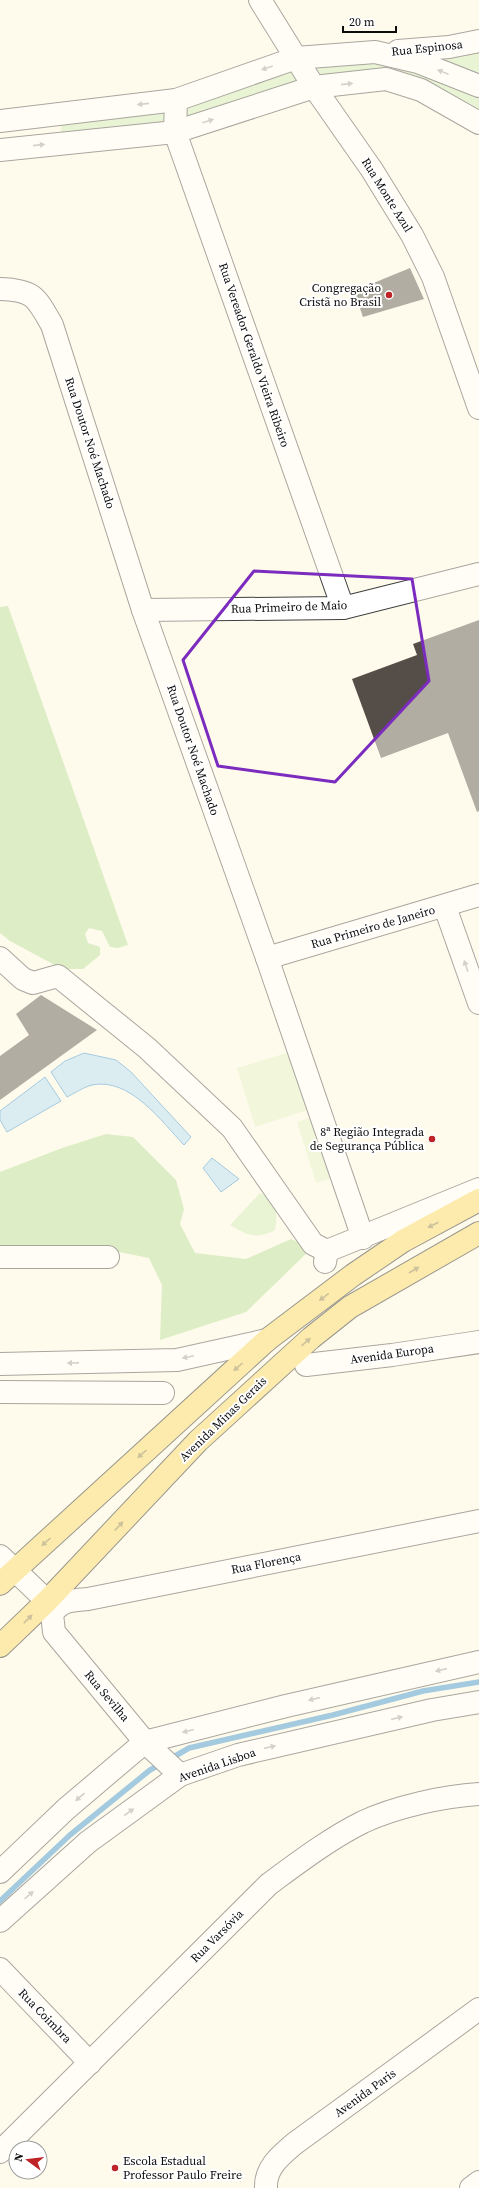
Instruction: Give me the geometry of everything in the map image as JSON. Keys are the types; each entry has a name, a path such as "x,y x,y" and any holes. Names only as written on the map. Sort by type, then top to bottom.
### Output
{"main road":[{"path":"5,1570 267,1340 353,1275 403,1241 479,1200"},
{"name":"Avenida Minas Gerais","path":"0,1646 51,1605 198,1441 311,1338 350,1308 459,1243 479,1233"}],"street":[{"name":"Rua Monte Azul","path":"260,0 314,87 372,170 412,235 433,277 479,408"},
{"name":"Rua Espinosa","path":"0,121 176,100 296,58 450,47 479,41"},
{"path":"374,52 418,62 479,86"},
{"path":"0,150 175,132 314,87 386,80 421,90 479,123"},
{"name":"Rua Vereador Geraldo Vieira Ribeiro","path":"176,100 175,132 343,608"},
{"name":"Rua Doutor Noé Machado","path":"0,289 29,293 40,303 52,325 144,610 267,958 363,1238"},
{"name":"Rua Primeiro de Maio","path":"144,610 343,608 479,574"},
{"name":"Rua Primeiro de Janeiro","path":"267,958 445,907 479,895"},
{"path":"445,907 479,1003"},
{"path":"0,958 23,978 33,983 58,976 147,1048 232,1128 322,1252 363,1238 479,1189"},
{"path":"0,1256 108,1257"},
{"path":"0,1364 177,1360 267,1340"},
{"name":"Avenida Europa","path":"306,1365 392,1355 479,1342"},
{"path":"0,1392 163,1393"},
{"name":"Rua Florença","path":"51,1605 88,1599 479,1521"},
{"path":"5,1570 51,1605"},
{"name":"Rua Sevilha","path":"51,1605 54,1632 145,1742 180,1775"},
{"path":"0,1872 66,1809 145,1742 294,1704 479,1662"},
{"name":"Avenida Lisboa","path":"0,1922 88,1842 180,1775 238,1755 432,1710 479,1702"},
{"name":"Rua Varsóvia","path":"0,2152 268,1884 317,1848 364,1822 394,1812 461,1795 479,1794"},
{"name":"Rua Coimbra","path":"0,1969 90,2063"},
{"name":"Avenida Paris","path":"266,2188 267,2177 273,2165 294,2144 479,2009"},
{"path":"471,2188 479,2182"}],"highlighted area":[{"path":"254,571 412,579 429,681 335,782 218,766 183,660"}],"green space":[{"path":"479,41 479,123 421,90 326,84 309,55"},
{"path":"296,58 314,87 175,132 62,143 60,113 176,100"},
{"path":"8,606 128,945 118,948 110,947 102,931 89,928 85,934 88,943 100,947 100,955 83,969 62,969 10,941 0,933 0,607"},
{"path":"293,1051 311,1109 255,1127 237,1068"},
{"path":"312,1117 332,1178 316,1183 297,1122"},
{"path":"106,1134 133,1137 176,1180 184,1209 180,1224 195,1253 246,1259 291,1239 312,1248 246,1312 160,1340 162,1285 149,1258 114,1251 0,1248 0,1172 62,1148"},
{"path":"260,1193 269,1199 275,1209 276,1225 274,1231 256,1236 242,1232 230,1225"}],"water":[{"path":"84,1053 116,1060 131,1072 191,1137 184,1145 144,1103 132,1094 119,1088 106,1084 92,1085 67,1097 51,1072 65,1061"},
{"path":"45,1077 61,1101 7,1132 0,1120 0,1111"},
{"path":"212,1158 239,1179 221,1192 203,1168"}],"building":[{"name":"Congregação Cristã no Brasil","path":"410,268 424,299 363,317 354,291"},
{"path":"479,620 479,811 477,812 448,733 381,758 352,679 417,655 413,644"},
{"path":"41,995 97,1030 0,1100 0,1056 29,1035 16,1014"}],"waterway":[{"path":"170,1759 189,1748 333,1715 423,1691 479,1682"},
{"path":"0,1901 70,1835 150,1770 161,1764"}],"place":[{"name":"Congregação Cristã no Brasil","path":"389,295"},
{"name":"8ª Região Integrada de Segurança Pública","path":"432,1139"},
{"name":"Escola Estadual Professor Paulo Freire","path":"115,2168"}]}
